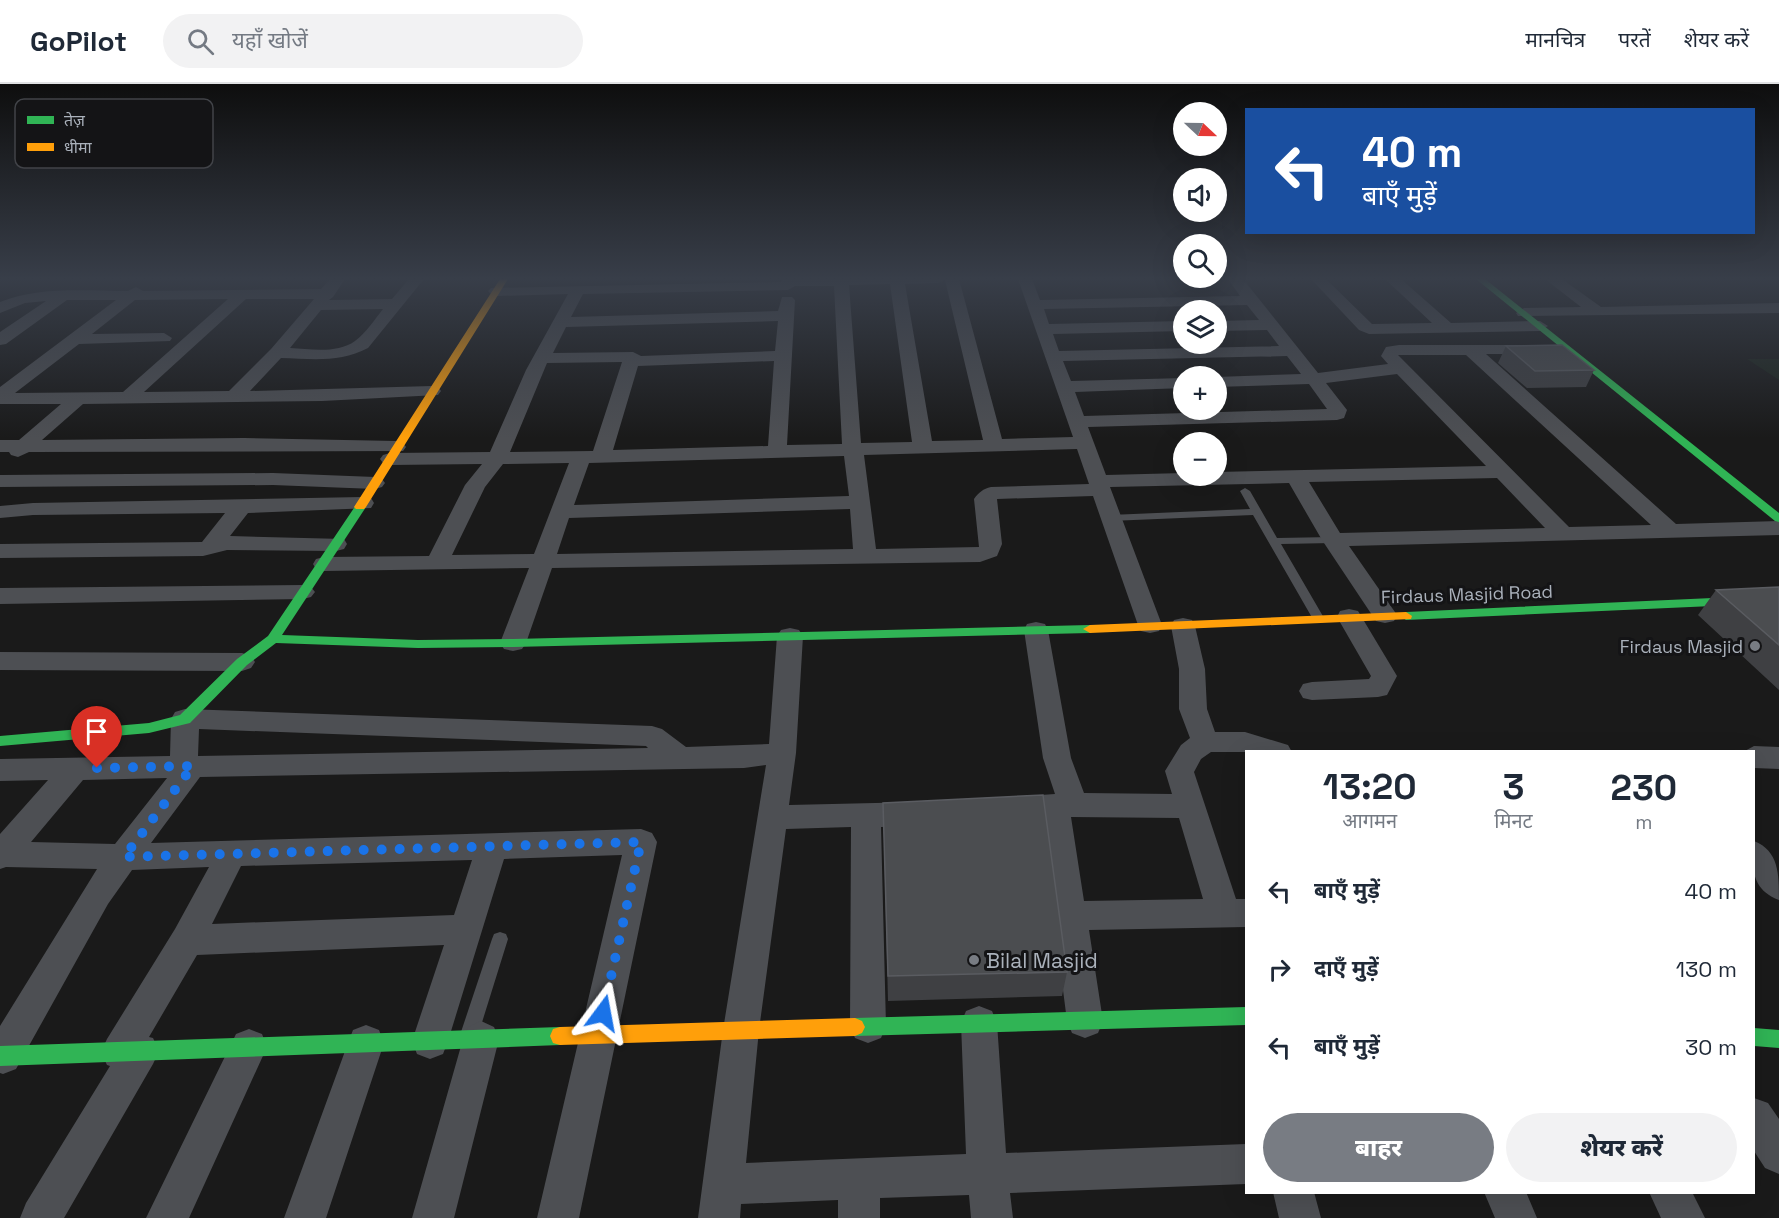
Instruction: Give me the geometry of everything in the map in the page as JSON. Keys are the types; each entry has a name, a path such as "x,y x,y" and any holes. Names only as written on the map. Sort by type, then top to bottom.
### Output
{"street":[{"path":"0,397 84,332"},
{"path":"127,398 201,332"},
{"path":"235,396 295,332"},
{"path":"277,353 330,353 355,348 370,332"},
{"path":"2,1056 97,894 189,766 185,719 242,662 273,639 324,564 470,332"},
{"path":"437,562 475,485 498,457 556,332"},
{"path":"777,452 785,332"},
{"path":"844,332 852,450 856,462 865,556"},
{"path":"905,332 923,448"},
{"path":"965,332 994,446"},
{"path":"1044,332 1110,518 1163,625 1192,669 1193,709 1205,742"},
{"path":"1077,422 1337,414 1338,410 1277,332"},
{"path":"1547,332 1779,519"},
{"path":"75,339 164,338"},
{"path":"1564,535 1389,356 1392,351 1567,348"},
{"path":"1471,350 1672,532"},
{"path":"1053,356 1292,351"},
{"path":"631,361 783,356"},
{"path":"513,644 561,512 591,457 633,357 542,358"},
{"path":"1227,382 1314,379 1400,368"},
{"path":"1064,387 1173,383"},
{"path":"0,397 322,396 432,391"},
{"path":"0,466 79,398"},
{"path":"0,446 255,444 393,453 498,457 591,457 1084,443"},
{"path":"324,564 980,555 989,551 991,544 985,499 991,493 1099,486 1503,472"},
{"path":"1296,478 1334,540 1385,615"},
{"path":"0,481 273,479 375,483"},
{"path":"0,512 33,509 241,507 363,502"},
{"path":"561,512 860,502"},
{"path":"210,547 241,507"},
{"path":"1334,540 1779,528"},
{"path":"0,551 194,550 227,543 336,544"},
{"path":"0,596 303,592"},
{"path":"273,639 418,644 513,644 1036,630 1779,598"},
{"name":"Firdaus Masjid Road","path":"1163,625 1779,598"},
{"path":"1312,691 1378,688 1384,676 1349,617"},
{"path":"1036,630 1057,758 1066,779 1063,806 1070,916 1085,1020"},
{"path":"790,636 782,753 741,1029 721,1201 859,1179 1245,1164"},
{"path":"0,661 242,662"},
{"path":"0,741 149,728 185,719 652,736 680,758"},
{"path":"1070,916 1235,913 1179,771 1191,752 1205,742 1245,742 1271,750"},
{"path":"0,770 744,757 782,753"},
{"path":"1755,758 1779,758"},
{"path":"1,855 76,768"},
{"path":"985,811 1063,806 1191,806"},
{"path":"772,817 950,813"},
{"path":"866,816 868,1026"},
{"path":"1,855 124,857 641,842 558,1218"},
{"path":"430,1041 492,846"},
{"path":"41,1218 232,854"},
{"path":"1755,855 1779,886"},
{"path":"187,940 466,929"},
{"path":"2,1056 741,1029 1085,1020 1245,1020"},
{"path":"979,1023 987,1174 992,1218"},
{"path":"1755,1037 1779,1039"},
{"path":"433,1218 475,1039"},
{"path":"305,1218 366,1043"},
{"path":"167,1218 249,1047"},
{"path":"1755,1118 1779,1154"},
{"path":"859,1179 859,1218"},
{"path":"1294,1194 1300,1218"},
{"path":"1505,1194 1516,1218"},
{"path":"1670,1194 1684,1218"}],"lane":[{"path":"1245,491 1318,618"},
{"path":"1110,518 1256,512"},
{"path":"1274,542 1334,540"},
{"path":"475,1039 500,939"}],"shaded area":[{"path":"1747,359 1779,359 1779,380"}],"building":[{"path":"1562,345 1594,370 1535,371 1506,346"},
{"path":"1779,587 1779,645 1716,590"},
{"name":"Bilal Masjid","path":"1043,795 1067,972 888,976 883,803"}],"traffic: fast":[{"path":"1546,332 1779,519"},
{"path":"0,741 149,728 185,719 242,662 273,639 360,507"},
{"path":"1406,616 1779,599"},
{"path":"273,639 418,644 513,643 1090,629"},
{"path":"855,1027 1245,1016"},
{"path":"0,1056 560,1036"},
{"path":"1755,1037 1779,1039"}],"traffic: slow":[{"path":"360,507 471,332"},
{"path":"1090,629 1406,616"},
{"path":"560,1036 855,1027"}],"place":[{"name":"Firdaus Masjid","path":"1755,646"},
{"name":"Bilal Masjid","path":"974,960"}],"route":[{"path":"97,768 193,766 124,857 641,842 603,1013"}]}
